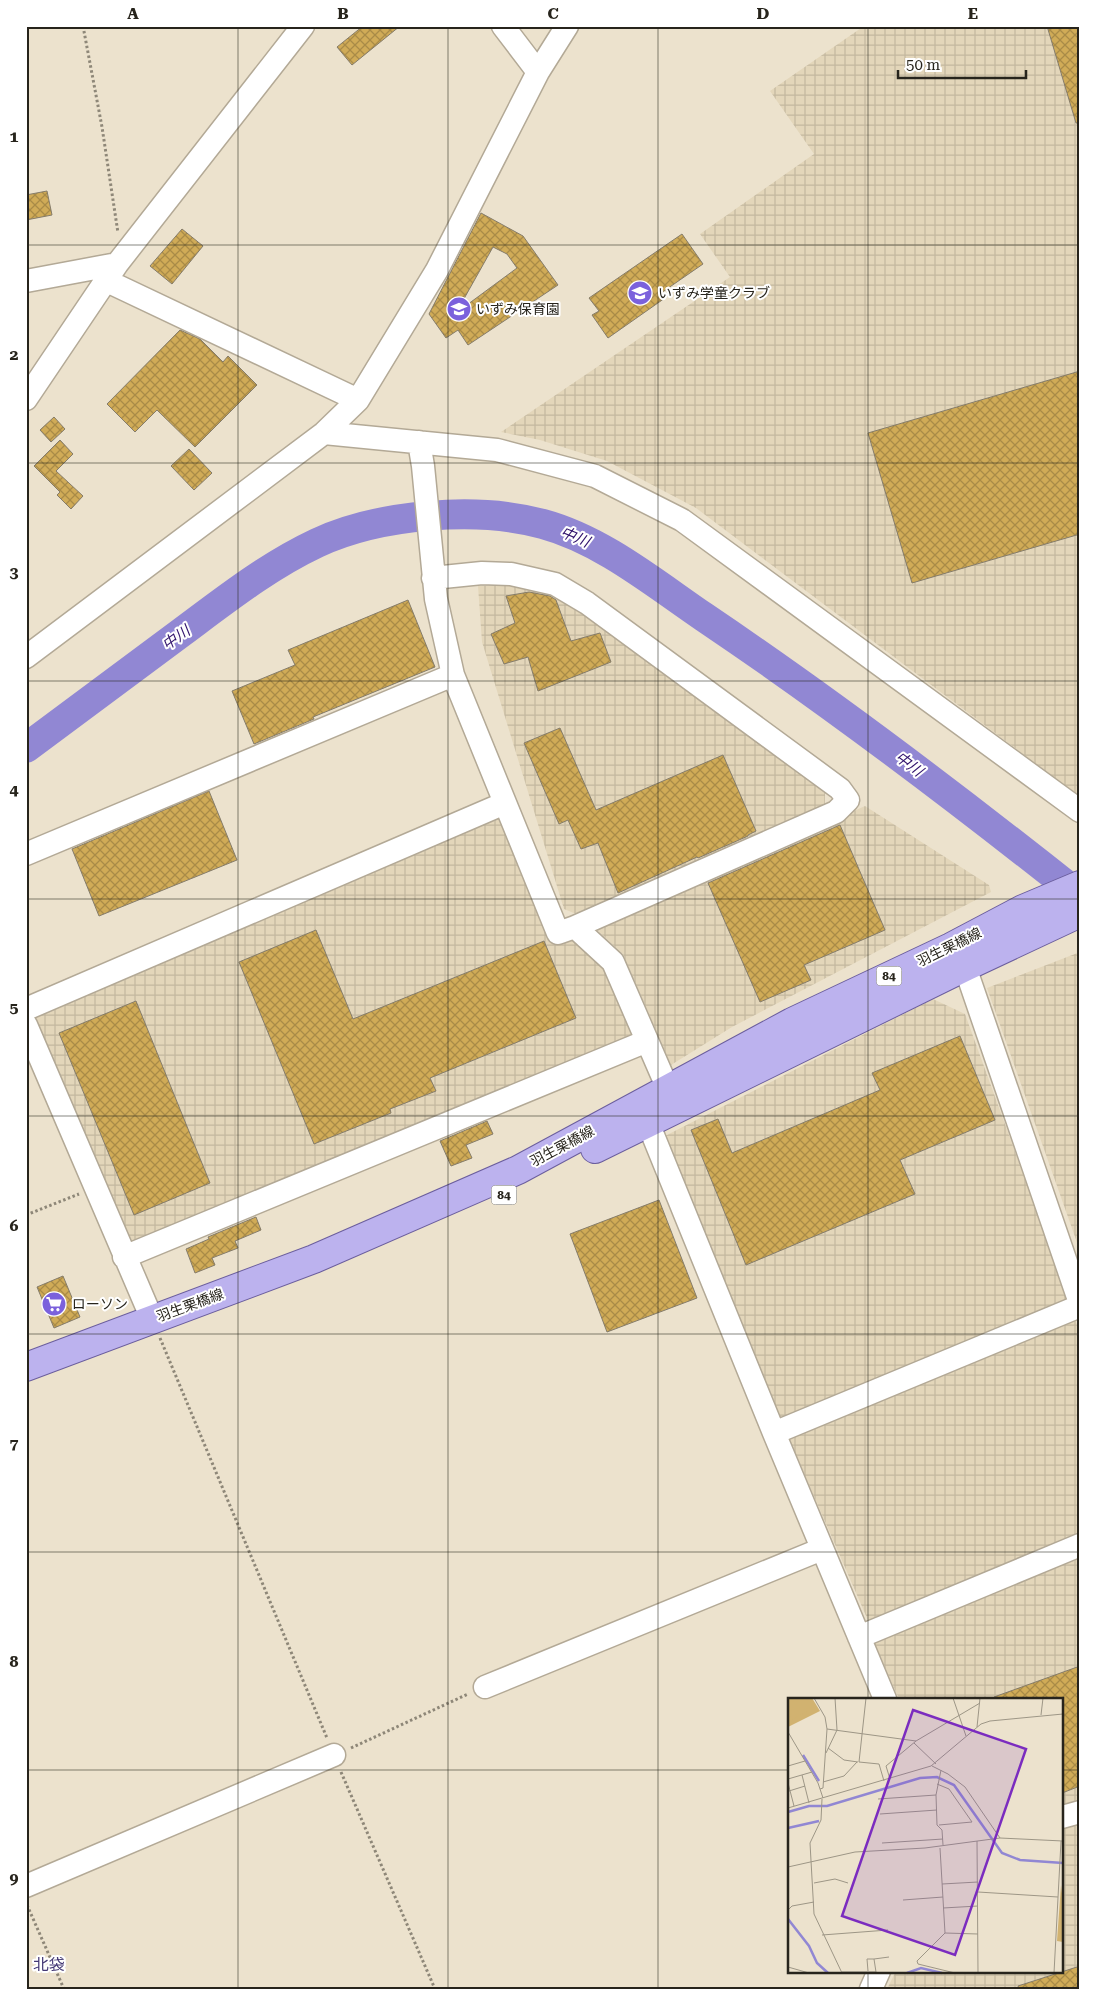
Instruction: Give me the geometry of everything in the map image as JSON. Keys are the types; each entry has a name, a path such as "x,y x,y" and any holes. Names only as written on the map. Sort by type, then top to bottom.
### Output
{"main road":[{"name":"羽生栗橋線","path":"26,1366 156,1327 323,1273 499,1197 648,1123 958,957 1023,909 1080,885"},
{"name":"羽生栗橋線","path":"26,1385 518,1170 792,1022 958,957 1046,928 1080,913"}],"street":[{"path":"26,399 115,267 303,26"},
{"path":"503,26 538,72"},
{"path":"26,657 324,433 358,400 436,270 538,72 567,26"},
{"path":"26,282 115,267 358,400"},
{"path":"324,433 497,450 594,476 682,520 1080,811"},
{"path":"419,442 423,466 433,578 440,622 453,675 558,933 836,812 848,800 840,789 587,603 555,584 511,574 433,578"},
{"path":"26,854 453,675"},
{"path":"26,1009 505,803"},
{"path":"575,927 614,962 668,1089"},
{"path":"774,1434 1080,1304 958,957"},
{"path":"26,1025 124,1257 156,1327"},
{"path":"124,1257 647,1041"},
{"path":"648,1123 774,1434 885,1698"},
{"path":"859,1637 1080,1545"},
{"path":"485,1687 822,1549"},
{"path":"26,1886 334,1755"},
{"path":"1064,1816 1080,1812"},
{"path":"871,1989 879,1972"}],"path":[{"path":"83,26 102,127 115,267"},
{"path":"26,1215 95,1188"},
{"path":"156,1327 334,1755 435,1989"},
{"path":"334,1755 485,1687"},
{"path":"26,1905 64,1989"}],"shaded area":[{"path":"864,26 1080,26 1080,797 696,508 607,461 540,440 501,432 730,277 700,234 814,154 770,91"},
{"path":"527,584 553,592 825,791 825,808 581,916 564,909 482,642 478,586"},
{"path":"865,806 989,885 991,892 732,1027 671,1065 623,954 594,927"},
{"path":"499,815 571,940 603,963 634,1036 131,1243 31,1013"},
{"path":"1080,952 1080,1251 987,988"},
{"path":"933,999 965,1014 1070,1303 782,1423 665,1136"},
{"path":"1074,1317 1080,1333 1080,1538 870,1625 787,1434"},
{"path":"1080,1553 1080,1800 1064,1804 1064,1698 899,1698 873,1640"},
{"path":"1080,1823 1080,1989 887,1989 896,1972 1064,1972 1064,1828"}],"building":[{"path":"363,26 400,26 352,65 337,47"},
{"path":"1047,26 1080,26 1080,123 1076,123"},
{"path":"47,191 52,215 26,220 26,195"},
{"path":"481,213 523,236 558,285 468,345 458,330 446,338 429,314","holes":["493,247 507,254 517,268 456,313"]},
{"path":"182,229 203,246 172,284 150,266"},
{"path":"682,234 703,264 661,293 665,298 608,338 592,315 599,311 589,298"},
{"path":"180,330 200,339 223,362 228,356 257,385 195,447 157,410 135,432 107,404"},
{"path":"1080,371 1080,534 912,583 868,433"},
{"path":"54,417 65,429 51,442 40,430"},
{"path":"60,440 73,454 56,471 83,496 71,509 57,495 60,492 34,466"},
{"path":"189,449 212,473 194,490 171,466"},
{"path":"529,592 550,596 556,600 571,641 600,633 611,662 538,691 528,657 504,664 491,634 515,623 506,596"},
{"path":"408,600 435,667 313,717 314,719 254,744 232,691 295,665 288,650"},
{"path":"560,728 596,810 723,755 756,831 618,893 598,843 581,849 568,820 559,824 524,743"},
{"path":"209,791 237,860 99,916 72,849"},
{"path":"840,825 885,930 804,965 811,980 760,1002 708,883"},
{"path":"316,930 353,1019 544,941 576,1018 430,1078 436,1091 390,1109 391,1113 314,1144 239,962"},
{"path":"136,1001 210,1183 134,1215 59,1033"},
{"path":"960,1036 995,1120 900,1160 915,1194 746,1265 691,1130 718,1119 732,1153 880,1090 872,1073"},
{"path":"487,1121 493,1134 466,1145 472,1158 451,1166 440,1141"},
{"path":"659,1200 697,1298 607,1332 570,1234"},
{"path":"256,1217 261,1230 235,1241 238,1248 212,1258 215,1265 195,1273 186,1249 209,1239 208,1237"},
{"path":"63,1276 80,1317 54,1328 37,1287"},
{"path":"1080,1666 1080,1786 1064,1792 1064,1698 994,1697"},
{"path":"1080,1966 1080,1989 1019,1989 1018,1986"}],"waterway":[{"name":"中川","path":"26,748 247,584 281,562 317,543 342,533 398,519 459,514 517,518 565,531 586,540 647,577 847,718 1080,896"}],"place":[{"name":"いずみ学童クラブ","path":"640,293"},
{"name":"いずみ保育園","path":"459,309"},
{"name":"ローソン","path":"54,1304"}],"district":[{"name":"北袋","path":"49,1964"}]}
